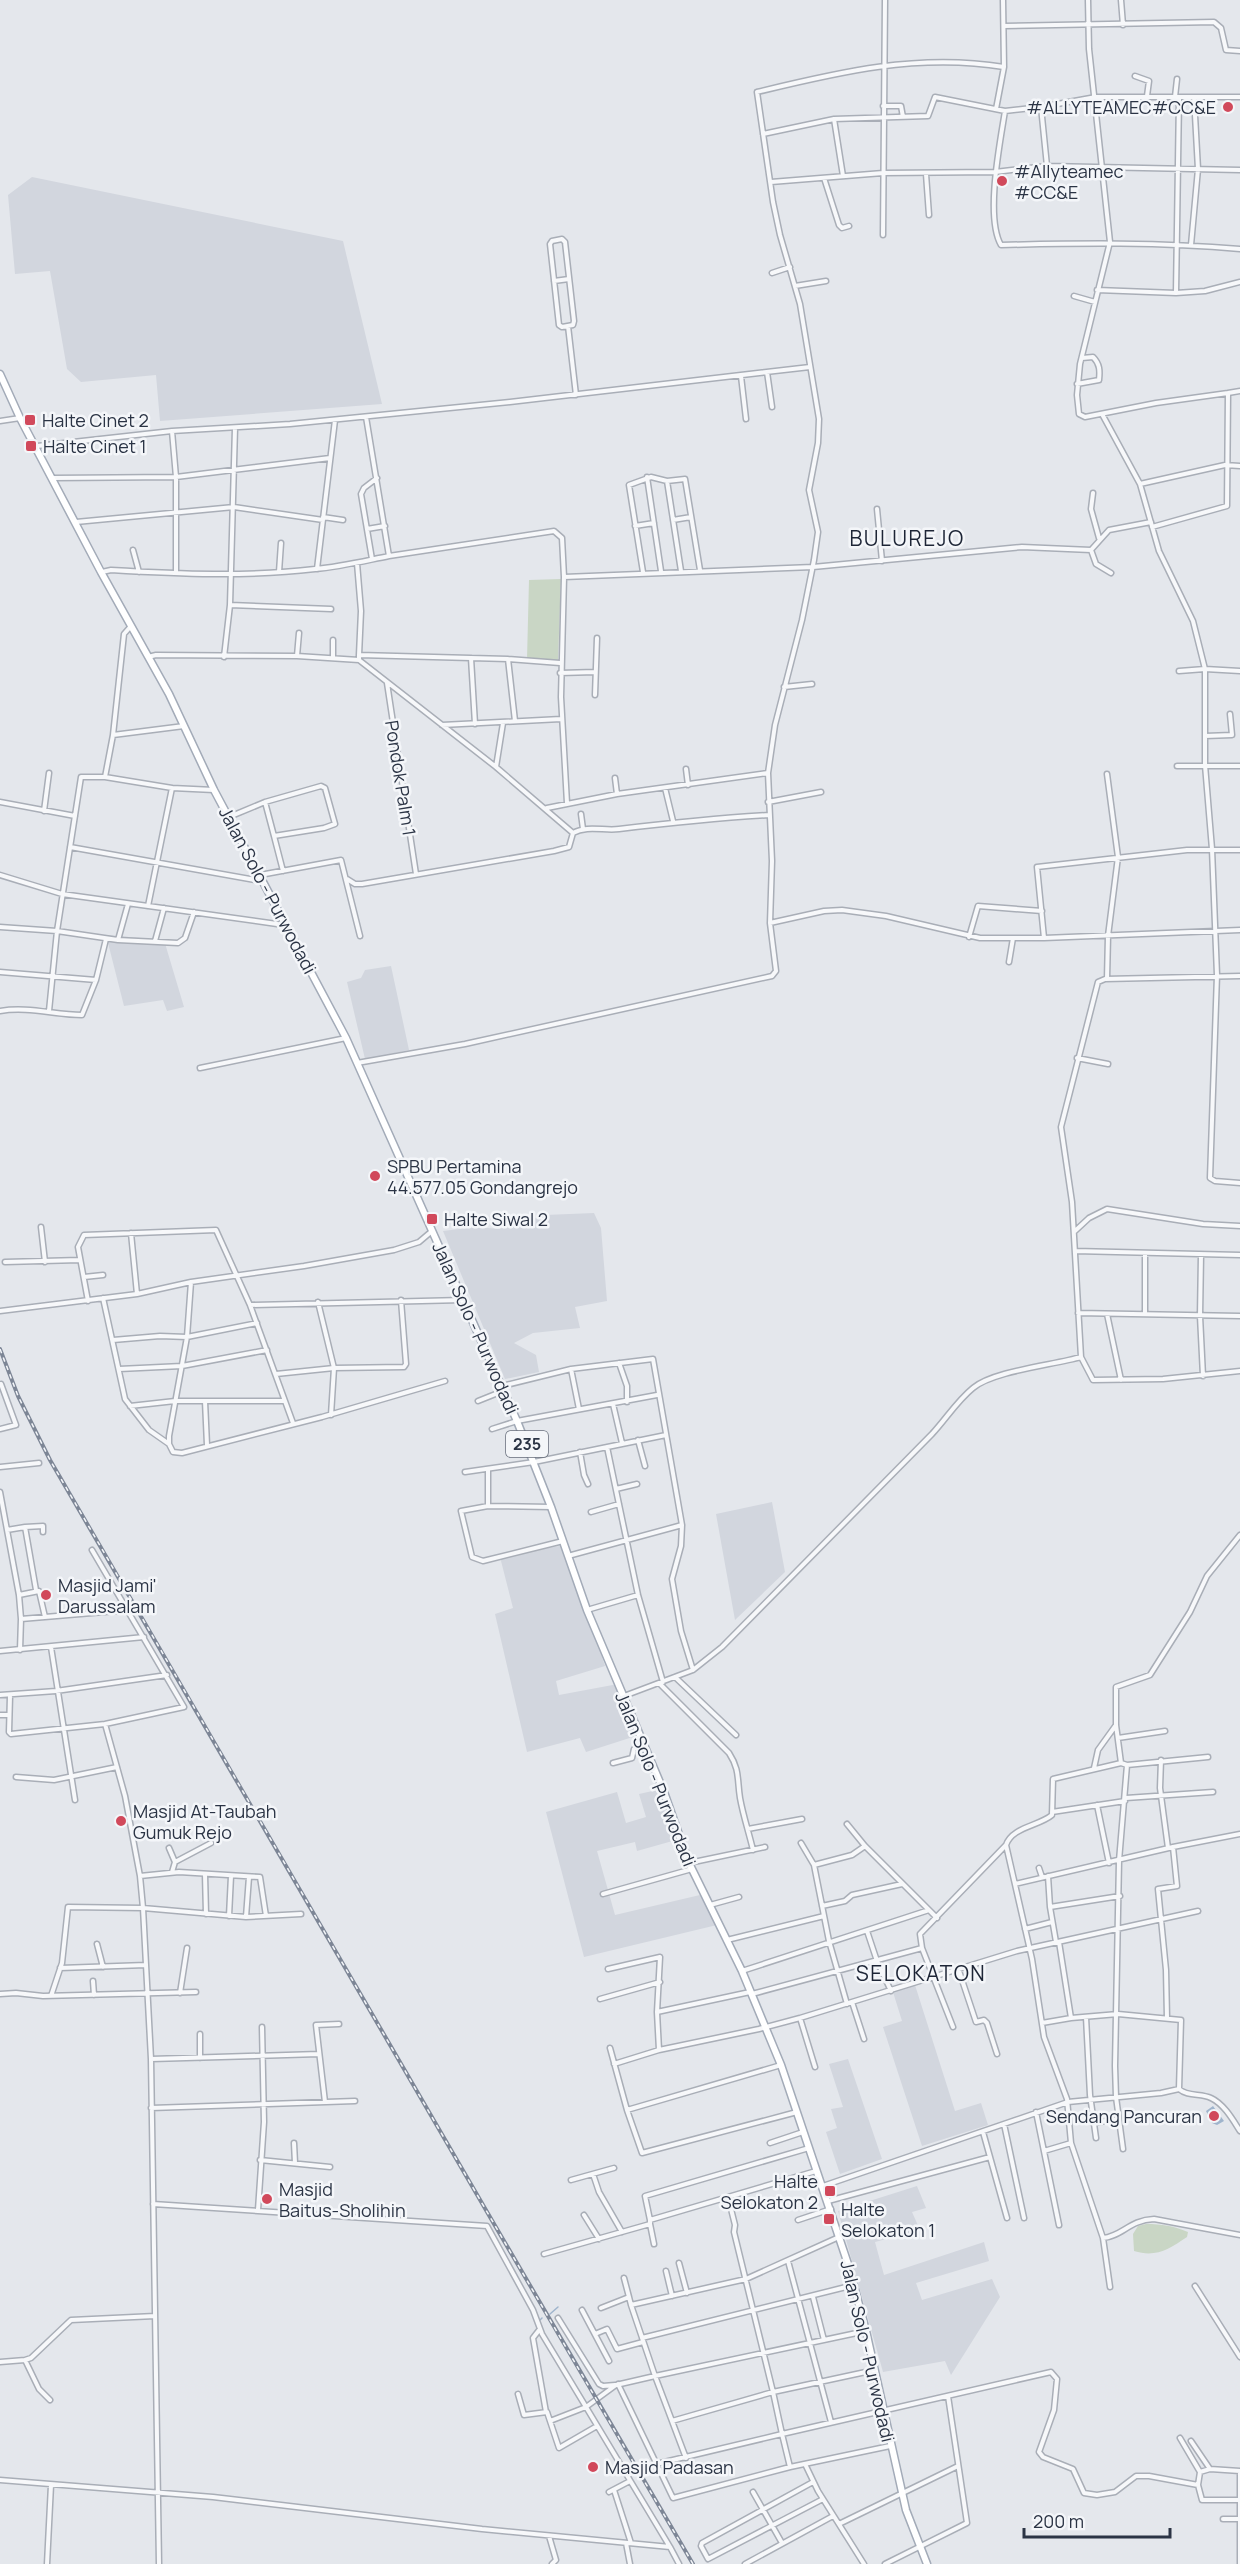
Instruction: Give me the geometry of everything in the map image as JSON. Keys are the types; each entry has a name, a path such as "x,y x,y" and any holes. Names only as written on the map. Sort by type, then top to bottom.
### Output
{"main road":[{"name":"Jalan Solo - Purwodadi","path":"0,374 20,418 37,446 101,572 184,726 214,790 284,925 316,979 345,1038 534,1461 587,1610 644,1745 691,1866 742,1971 766,2027 798,2112 855,2285 902,2493 911,2526 927,2564"}],"street":[{"path":"883,235 885,0"},
{"path":"996,109 1004,67 1003,0"},
{"path":"1088,0 1088,25 1110,242 1077,384 1080,416 1240,391"},
{"path":"1121,0 1123,25"},
{"path":"1004,26 1215,22 1221,28 1226,50 1240,51"},
{"path":"357,1063 465,1044 772,976 776,971 770,923 772,861 768,773 775,725 813,567 818,532 809,490 819,430 795,286 780,235 757,92 883,64 954,62 1004,67"},
{"path":"1135,76 1149,81 1147,96"},
{"path":"1176,293 1177,79"},
{"path":"762,134 834,119 929,116 935,97 1005,111 1096,97 1240,97"},
{"path":"1191,245 1198,169 1194,97"},
{"path":"883,106 901,106 903,117"},
{"path":"1041,107 1047,166"},
{"path":"1005,111 995,172 996,235 1002,245 1110,242 1240,249"},
{"path":"834,119 843,176"},
{"path":"771,182 883,173 995,172 1047,166 1102,165 1240,170"},
{"path":"926,174 929,215"},
{"path":"824,178 839,225 842,228 849,226"},
{"path":"562,239 565,242 569,279 574,321 567,326 559,325 549,244 557,240 562,239"},
{"path":"772,273 790,267"},
{"path":"554,281 569,279"},
{"path":"795,286 826,281"},
{"path":"1097,290 1176,293 1205,291 1240,282"},
{"path":"1074,296 1095,302"},
{"path":"567,326 576,395"},
{"path":"1077,384 1100,380 1100,367 1096,360 1089,356 1082,358"},
{"path":"37,446 172,431 366,417 810,367"},
{"path":"767,372 772,407"},
{"path":"741,376 746,419"},
{"path":"1091,550 1099,538 1109,530 1151,525 1227,506 1228,393"},
{"path":"1102,414 1140,484 1163,562 1193,621 1205,669 1205,765 1212,849 1217,975 1210,1178 1215,1181 1240,1183"},
{"path":"366,417 389,556"},
{"path":"0,421 20,418"},
{"path":"317,569 335,420"},
{"path":"224,657 230,605 234,428"},
{"path":"172,431 176,477 176,572"},
{"path":"53,478 176,477 330,458"},
{"path":"1140,484 1226,465 1240,466"},
{"path":"643,572 629,485 647,477 667,481 685,479 700,570"},
{"path":"647,477 661,572"},
{"path":"372,559 362,490 377,478"},
{"path":"667,481 681,571"},
{"path":"1093,493 1091,509 1099,538"},
{"path":"76,522 234,507 343,520"},
{"path":"877,509 882,561"},
{"path":"673,520 691,517"},
{"path":"635,526 654,523"},
{"path":"367,529 385,526"},
{"path":"101,572 111,570 230,574 317,569 554,531 562,538 564,577 560,673 567,803"},
{"path":"279,572 281,543"},
{"path":"564,577 606,577 643,572 813,567 1022,547 1091,550"},
{"path":"133,550 139,572"},
{"path":"1091,550 1096,564 1111,573"},
{"path":"357,562 361,611 359,658"},
{"path":"230,605 331,609"},
{"path":"105,777 113,735 124,634 131,626"},
{"path":"297,656 299,633"},
{"path":"595,695 597,638"},
{"path":"333,640 333,657"},
{"path":"147,658 156,656 297,656 471,658 560,663"},
{"path":"359,658 387,683 496,767 573,833"},
{"path":"471,658 475,724"},
{"path":"508,659 515,721"},
{"path":"1179,671 1205,669 1240,671"},
{"path":"560,673 595,672"},
{"name":"Pondok Palm 1","path":"387,683 416,874"},
{"path":"784,687 812,684"},
{"path":"1204,736 1232,735 1230,714"},
{"path":"441,725 561,719"},
{"path":"496,767 503,723"},
{"path":"113,735 184,726"},
{"path":"1177,766 1240,766"},
{"path":"686,769 688,785"},
{"path":"44,811 49,773"},
{"path":"546,808 617,794 768,773"},
{"path":"1107,774 1118,857 1108,936 1107,979"},
{"path":"49,1011 62,894 81,777 105,777 172,788 214,790"},
{"path":"615,778 617,794"},
{"path":"229,817 265,802 323,787 326,790 335,824 330,827 274,836"},
{"path":"148,906 172,788"},
{"path":"665,788 673,821"},
{"path":"768,802 821,792"},
{"path":"0,802 75,816"},
{"path":"265,802 283,871"},
{"path":"581,814 583,829"},
{"path":"347,879 355,884 362,884 567,849 573,833 583,829 616,829 673,821 769,814"},
{"path":"70,847 156,863 261,878 283,871 338,860 343,863 360,936"},
{"path":"1044,939 1037,867 1212,849 1240,850"},
{"path":"0,875 62,894 284,925"},
{"path":"118,940 128,904"},
{"path":"969,937 978,906 1042,911"},
{"path":"155,941 164,908"},
{"path":"770,923 824,911 852,910 914,922 969,937 1044,939 1240,930"},
{"path":"0,927 118,940 182,942 194,912"},
{"path":"1009,962 1013,938"},
{"path":"0,1011 15,1009 82,1015 96,980 106,939"},
{"path":"0,972 96,980"},
{"path":"1240,976 1107,979 1098,982 1061,1127 1075,1232 1081,1357 1093,1380 1203,1376 1240,1371"},
{"path":"200,1068 345,1038"},
{"path":"1077,1058 1108,1064"},
{"path":"1075,1232 1089,1218 1107,1209 1203,1224 1240,1226"},
{"path":"41,1227 45,1262"},
{"path":"88,1301 78,1244 84,1235 216,1230 258,1323 293,1423"},
{"path":"0,1311 137,1294 191,1282 238,1277 403,1248 420,1242 432,1231"},
{"path":"131,1233 137,1294"},
{"path":"1075,1251 1201,1256 1240,1255"},
{"path":"1145,1253 1145,1314"},
{"path":"1201,1256 1200,1316 1203,1376"},
{"path":"5,1262 80,1260"},
{"path":"84,1277 103,1275"},
{"path":"169,1444 187,1337 191,1282"},
{"path":"103,1298 122,1392 129,1406 149,1430 169,1444 173,1452 177,1453 331,1414 445,1381"},
{"path":"276,1374 333,1368 405,1366 401,1300"},
{"path":"250,1305 464,1300"},
{"path":"318,1302 333,1368 331,1414"},
{"path":"1078,1313 1240,1316"},
{"path":"1107,1314 1121,1380"},
{"path":"113,1340 160,1336 187,1337 258,1323"},
{"path":"119,1369 182,1366 267,1350"},
{"path":"624,1696 693,1670 728,1641 932,1434 957,1402 975,1387 995,1377 1081,1357"},
{"path":"478,1401 502,1389 571,1369 652,1359 682,1525 681,1546 672,1579 681,1631 693,1670"},
{"path":"619,1363 627,1386 627,1402"},
{"path":"571,1369 579,1409"},
{"path":"0,1384 16,1425 0,1429"},
{"path":"492,1429 517,1421 657,1395"},
{"path":"129,1406 175,1401 284,1401"},
{"path":"205,1401 207,1445"},
{"path":"613,1404 622,1443"},
{"path":"465,1472 666,1435"},
{"path":"638,1440 645,1466"},
{"path":"607,1447 638,1595 661,1682 732,1757 739,1771 740,1799 753,1850"},
{"path":"580,1452 588,1484"},
{"path":"0,1467 39,1464"},
{"path":"488,1469 488,1506"},
{"path":"616,1489 637,1484"},
{"path":"0,1492 19,1595 20,1650"},
{"path":"591,1512 619,1504"},
{"path":"551,1506 488,1506 460,1512 472,1557 477,1561 564,1541"},
{"path":"568,1556 682,1525"},
{"path":"7,1530 43,1526 43,1532"},
{"path":"25,1527 36,1590 39,1592 45,1617"},
{"path":"1121,1763 1116,1725 1116,1687 1150,1675 1190,1612 1207,1576 1240,1535"},
{"path":"13,1695 9,1715 10,1733 105,1724 183,1708 184,1705 92,1550"},
{"path":"19,1595 36,1590"},
{"path":"587,1610 638,1595"},
{"path":"21,1619 128,1610"},
{"path":"0,1651 144,1637"},
{"path":"51,1647 56,1691 75,1800"},
{"path":"0,1695 56,1691 166,1675"},
{"path":"675,1677 736,1736"},
{"path":"0,1715 9,1715"},
{"path":"105,1724 125,1796 140,1876 143,1908 151,2059 159,2564"},
{"path":"1094,1767 1098,1750 1116,1725"},
{"path":"1118,1738 1166,1731"},
{"path":"614,1763 630,1758 634,1749 644,1745"},
{"path":"953,2027 922,1948 920,1934 1006,1845 1010,1838 1023,1829 1042,1823 1052,1815 1052,1779 1094,1767 1121,1763 1127,1765 1208,1757"},
{"path":"1161,1760 1160,1788 1168,1848"},
{"path":"1123,2150 1116,2097 1120,1927 1119,1861 1126,1800 1127,1765"},
{"path":"16,1778 54,1780 117,1767"},
{"path":"1052,1812 1126,1800 1213,1792"},
{"path":"1097,1804 1109,1863"},
{"path":"748,1829 802,1819"},
{"path":"847,1824 865,1846 937,1918"},
{"path":"1015,1884 1168,1848 1240,1834"},
{"path":"175,1862 211,1843"},
{"path":"801,1843 814,1865 837,1971 864,2039"},
{"path":"1006,1845 1029,1948 1042,2023 1048,2048 1068,2102 1071,2143 1103,2238 1110,2287"},
{"path":"814,1865 852,1855 865,1846"},
{"path":"603,1894 691,1866 765,1847"},
{"path":"1167,2018 1166,1970 1158,1889 1177,1886 1173,1847"},
{"path":"169,1848 175,1862 172,1872"},
{"path":"1040,1868 1042,1877"},
{"path":"140,1876 172,1872 261,1878 266,1916"},
{"path":"205,1874 206,1914"},
{"path":"230,1916 231,1876"},
{"path":"1048,1876 1052,1922 1071,2018"},
{"path":"246,1917 249,1877"},
{"path":"822,1906 845,1901 852,1895 902,1884"},
{"path":"1050,1907 1120,1896"},
{"path":"709,1905 739,1897"},
{"path":"51,1996 66,1938 68,1907 143,1908 246,1917 301,1914"},
{"path":"742,1971 928,1910"},
{"path":"614,2064 659,2050 800,2018 1029,1948 1198,1911"},
{"path":"727,1940 824,1916"},
{"path":"1025,1929 1052,1922"},
{"path":"867,1931 877,1961 891,1991"},
{"path":"97,1944 103,1967"},
{"path":"180,1993 186,1948"},
{"path":"657,2012 751,1993 922,1948"},
{"path":"608,1969 660,1957 657,2012 659,2050"},
{"path":"60,1968 146,1965"},
{"path":"958,1968 976,2021 984,2020 987,2023 997,2054"},
{"path":"93,1981 94,1995"},
{"path":"600,1999 660,1982"},
{"path":"0,1994 16,1992 51,1996 196,1992"},
{"path":"1042,2023 1118,2014 1177,2019 1182,2022 1179,2089"},
{"path":"1086,2017 1090,2100 1096,2138"},
{"path":"800,2018 815,2067"},
{"path":"325,2102 316,2025 339,2024"},
{"path":"258,2210 264,2122 262,2027"},
{"path":"200,2034 200,2058"},
{"path":"610,2048 627,2110 642,2152 798,2112"},
{"path":"151,2059 319,2054"},
{"path":"627,2110 781,2065"},
{"path":"823,2186 1068,2102 1161,2094 1179,2089 1187,2094 1211,2097 1229,2114 1240,2131"},
{"path":"151,2108 355,2101"},
{"path":"1036,2112 1059,2226"},
{"path":"1094,2123 1118,2119"},
{"path":"1004,2124 1024,2218"},
{"path":"770,2143 803,2132"},
{"path":"983,2132 1007,2218"},
{"path":"294,2143 295,2163"},
{"path":"1044,2151 1071,2143"},
{"path":"654,2244 645,2196 809,2148"},
{"path":"828,2201 990,2157"},
{"path":"260,2160 330,2168"},
{"path":"572,2180 614,2168"},
{"path":"544,2254 817,2171"},
{"path":"593,2174 599,2192 622,2232"},
{"path":"728,2197 735,2225 734,2232 790,2467"},
{"path":"153,2204 487,2226 541,2328 546,2342 679,2564"},
{"path":"798,2220 831,2209"},
{"path":"584,2215 599,2239"},
{"path":"1103,2238 1140,2220 1154,2219 1240,2235"},
{"path":"632,2305 746,2279 840,2237"},
{"path":"788,2261 831,2422"},
{"path":"679,2263 687,2293"},
{"path":"666,2271 672,2296"},
{"path":"624,2278 655,2376 686,2458"},
{"path":"595,2334 608,2329 617,2349 643,2340 855,2285"},
{"path":"1195,2286 1240,2357"},
{"path":"601,2308 629,2297"},
{"path":"813,2297 824,2340"},
{"path":"582,2310 609,2361"},
{"path":"0,2362 31,2358 69,2321 74,2319 155,2316"},
{"path":"558,2318 599,2384 603,2386 866,2331"},
{"path":"541,2328 533,2338 546,2412 559,2448 597,2426"},
{"path":"25,2360 39,2389 50,2400"},
{"path":"672,2421 773,2392 875,2370"},
{"path":"656,2464 1052,2372 1057,2379 1054,2410 1039,2452 1043,2457 1073,2469 1084,2493 1097,2495 1115,2492 1136,2476 1149,2476 1198,2485"},
{"path":"550,2421 586,2407 617,2384"},
{"path":"617,2384 674,2498 790,2467 890,2446"},
{"path":"518,2394 524,2415 546,2412"},
{"path":"885,2564 967,2524 948,2396"},
{"path":"1180,2438 1200,2472 1198,2485 1202,2500 1239,2500"},
{"path":"1191,2441 1210,2469"},
{"path":"805,2464 833,2516 864,2564"},
{"path":"839,2524 958,2466"},
{"path":"1200,2472 1210,2469 1240,2472 1240,2564"},
{"path":"0,2480 213,2497 549,2536 670,2547"},
{"path":"609,2492 630,2481"},
{"path":"813,2482 702,2543 701,2546 708,2559 823,2499"},
{"path":"47,2564 51,2485"},
{"path":"614,2490 628,2543 630,2564"},
{"path":"753,2492 782,2543"},
{"path":"745,2564 833,2516"},
{"path":"1223,2519 1239,2518"},
{"path":"549,2536 556,2558 552,2564"}],"shaded area":[{"path":"32,177 343,241 382,404 160,421 156,375 81,382 67,369 50,271 15,274 8,195"},
{"path":"106,935 164,940 184,1007 167,1011 163,1000 124,1006"},
{"path":"391,966 409,1050 365,1059 347,982 361,978 365,970"},
{"path":"594,1213 601,1228 607,1301 575,1307 580,1328 533,1333 514,1343 536,1355 539,1372 505,1379 443,1231 476,1227 499,1229 545,1215"},
{"path":"772,1502 785,1572 735,1620 716,1514"},
{"path":"565,1545 605,1666 556,1681 559,1695 618,1684 639,1735 586,1752 580,1738 527,1752 495,1614 513,1608 500,1557"},
{"path":"657,1790 676,1840 637,1851 635,1842 597,1851 615,1915 700,1895 717,1925 584,1957 546,1812 617,1792 626,1823 646,1817 639,1794"},
{"path":"915,1985 955,2111 981,2103 988,2125 922,2146 883,2027 902,2021 893,1992"},
{"path":"848,2059 882,2159 840,2174 826,2132 837,2128 831,2109 843,2107 829,2064"},
{"path":"917,2186 926,2208 912,2212 920,2230 875,2242 884,2275 984,2242 989,2261 916,2283 922,2300 992,2279 1000,2297 951,2375 945,2361 883,2372 838,2211"}],"green space":[{"path":"561,579 558,660 527,659 529,580"},
{"path":"1146,2224 1178,2228 1188,2232 1187,2237 1168,2249 1156,2253 1134,2251 1133,2234 1138,2226"}],"water":[{"name":"Sendang Pancuran","path":"1213,2106 1224,2121 1217,2125 1212,2123 1206,2111"}],"waterway":[{"path":"550,2314 558,2307"}],"railway":[{"path":"0,1349 18,1396 50,1460 693,2564"}],"place":[{"name":"#ALLYTEAMEC#CC&E","path":"1228,107"},
{"name":"#Allyteamec #CC&E","path":"1002,181"},
{"name":"Halte Cinet 2","path":"30,420"},
{"name":"Halte Cinet 1","path":"31,446"},
{"name":"SPBU Pertamina 44.577.05 Gondangrejo","path":"375,1176"},
{"name":"Halte Siwal 2","path":"432,1219"},
{"name":"Masjid Jami' Darussalam","path":"46,1595"},
{"name":"Masjid At-Taubah Gumuk Rejo","path":"121,1821"},
{"name":"Sendang Pancuran","path":"1214,2116"},
{"name":"Halte Selokaton 2","path":"830,2191"},
{"name":"Masjid Baitus-Sholihin","path":"267,2199"},
{"name":"Halte Selokaton 1","path":"829,2219"},
{"name":"Masjid Padasan","path":"593,2467"}],"district":[{"name":"BULUREJO","path":"907,538"},
{"name":"SELOKATON","path":"921,1973"}]}
